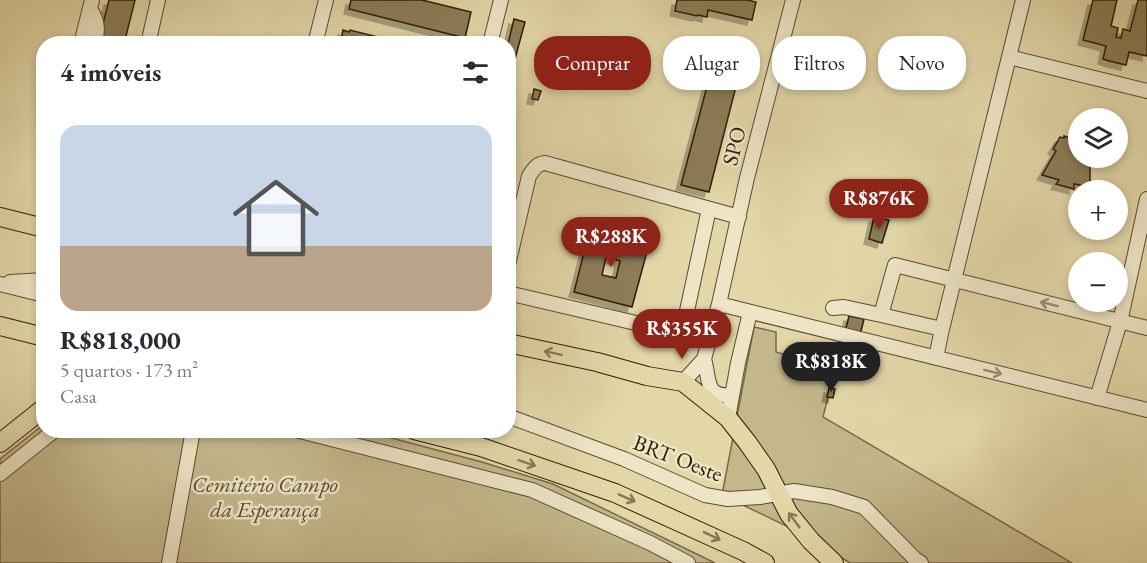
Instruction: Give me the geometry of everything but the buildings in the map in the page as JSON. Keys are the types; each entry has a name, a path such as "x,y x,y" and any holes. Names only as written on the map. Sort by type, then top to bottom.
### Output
{"main road":[{"path":"0,217 36,226"},
{"path":"0,226 36,233"},
{"path":"0,326 36,335"},
{"path":"22,332 36,344"},
{"path":"516,346 597,362 647,376 683,382 728,418 766,469 789,514 811,541 834,563"},
{"path":"0,443 36,414"},
{"path":"446,438 481,447 615,493 765,563"}],"street":[{"path":"150,36 158,0"},
{"path":"317,36 326,0"},
{"path":"492,36 501,0"},
{"name":"SPO","path":"683,382 704,359 793,0"},
{"path":"936,358 1023,0"},
{"path":"83,36 91,4"},
{"path":"91,4 96,22 96,36"},
{"path":"1009,57 1147,91"},
{"path":"516,231 529,176 534,168 542,163 739,217"},
{"path":"1097,398 1120,322 1147,199"},
{"path":"682,334 709,209"},
{"path":"881,315 895,265 1147,328"},
{"path":"0,284 36,281"},
{"path":"0,284 36,293"},
{"path":"516,295 708,342"},
{"path":"719,304 1147,410"},
{"path":"833,308 844,307 942,329"},
{"path":"728,418 750,312"},
{"path":"704,359 711,390 725,396 732,395"},
{"name":"BRT Oeste","path":"516,419 624,459 705,495 728,499 795,491 832,497 864,507 921,563"},
{"path":"0,474 45,438"},
{"path":"169,563 192,438"},
{"path":"327,438 532,490 651,543 688,563"}],"green space":[{"path":"754,327 776,332 776,352 835,369 823,417 1072,563 850,563 803,534 722,495"},
{"name":"Cemitério Campo da Esperança","path":"36,431 36,438 391,438 553,484 715,563 0,563 0,459"}]}
